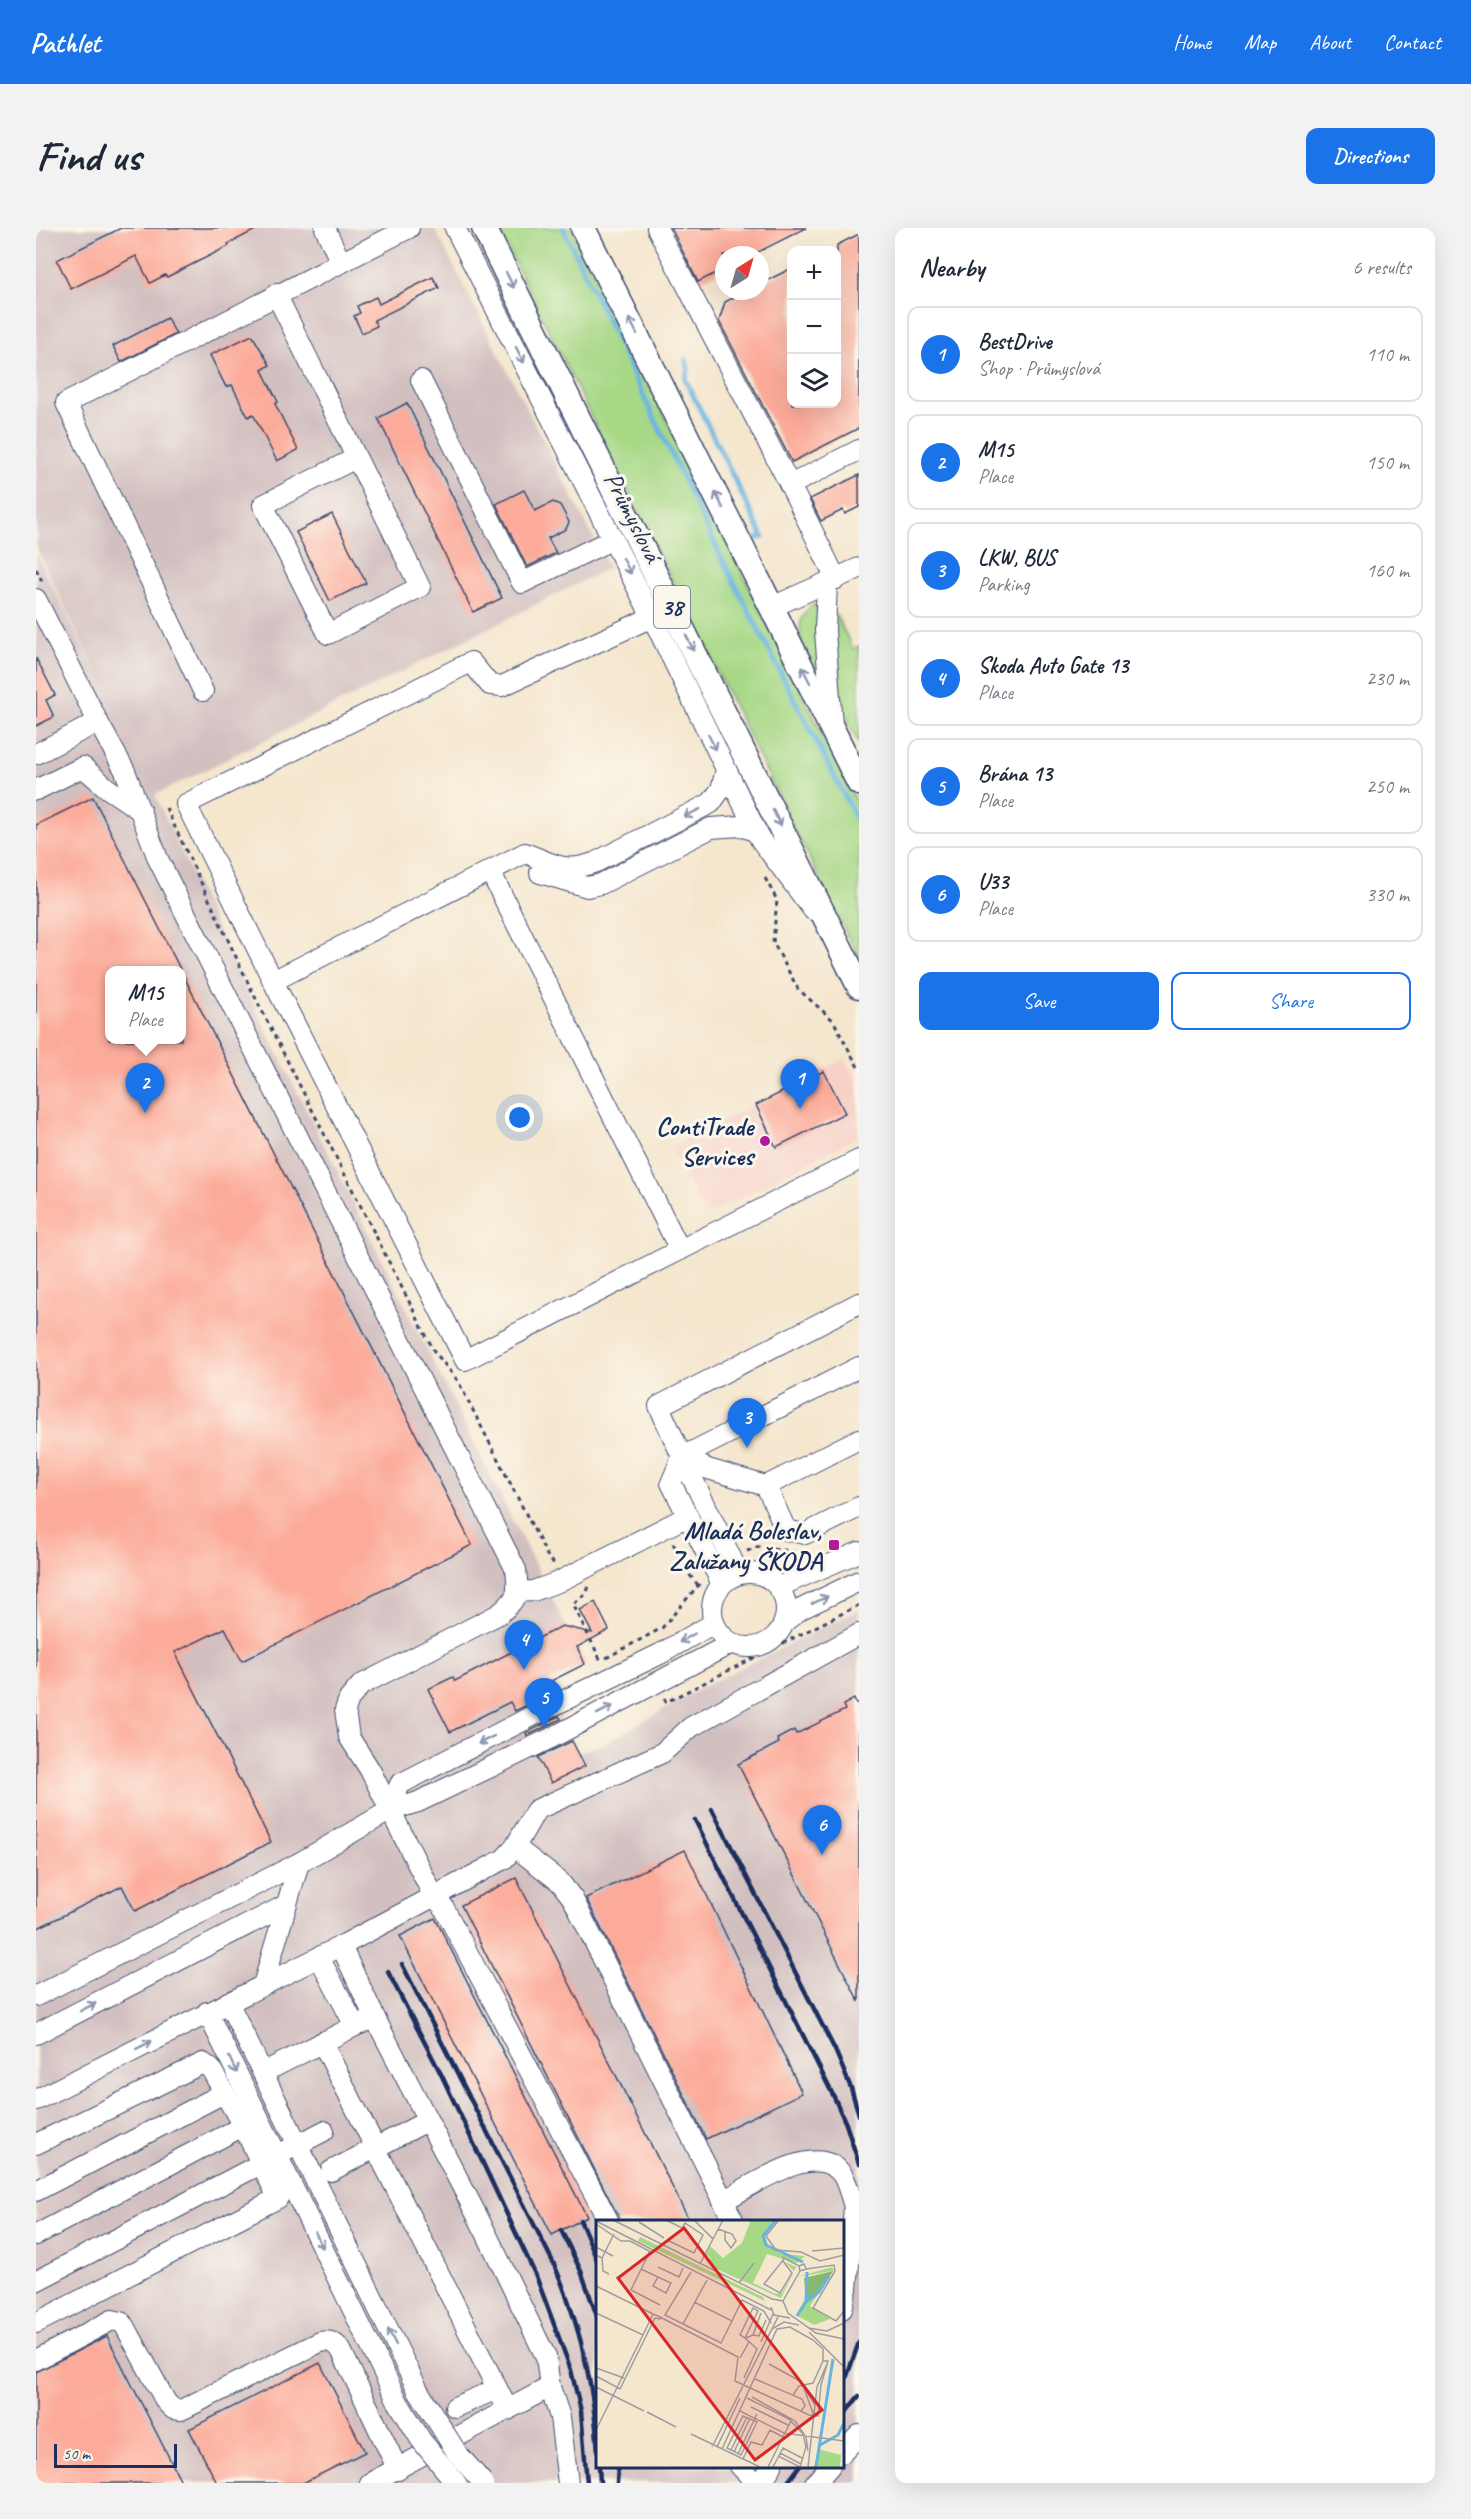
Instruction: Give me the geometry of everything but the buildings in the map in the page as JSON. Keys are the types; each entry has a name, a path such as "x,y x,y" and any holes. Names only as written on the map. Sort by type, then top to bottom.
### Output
{"main road":[{"name":"Průmyslová","path":"484,228 859,986"},
{"path":"583,228 859,783"}],"street":[{"path":"325,228 341,263"},
{"path":"203,691 66,404 276,294 409,228"},
{"name":"Průmyslová","path":"455,228 613,539 757,832 842,949"},
{"path":"657,228 790,485 831,581 825,631 832,728"},
{"path":"276,294 420,588 328,634 263,505 356,458"},
{"path":"421,380 522,583 613,539"},
{"path":"790,485 859,450"},
{"path":"772,607 859,568"},
{"path":"36,600 125,771 158,859 516,1570 519,1592 511,1604 499,1614 361,1685 349,1699 345,1710 349,1737 370,1770 434,1897 443,1906 608,2220"},
{"path":"652,617 502,686 490,685 471,662 186,804 465,1360 859,1161"},
{"path":"36,754 98,722"},
{"path":"36,790 83,767 107,788 141,811"},
{"path":"273,981 525,853 562,868 578,869 711,803 721,789 726,770"},
{"path":"513,859 556,879 586,887 601,884 711,828 741,825 757,832"},
{"path":"490,872 680,1250"},
{"path":"739,1574 660,1406 859,1303"},
{"path":"722,1584 672,1483 682,1457 859,1367"},
{"path":"682,1457 708,1469 766,1486 859,1439"},
{"path":"766,1486 786,1530 805,1534 859,1507"},
{"path":"519,1592 534,1591 558,1582 688,1516"},
{"path":"778,1587 859,1552"},
{"path":"784,1622 786,1610 784,1598 778,1587 761,1575 739,1574 722,1584 712,1602 714,1623 724,1638 732,1643 753,1647 772,1639 784,1622 801,1609 859,1581"},
{"path":"389,1811 400,1785 538,1713 660,1654 714,1623"},
{"path":"36,2100 341,1946 504,1859 515,1847 536,1810 662,1753 691,1727 859,1634"},
{"path":"36,1996 299,1863 389,1811 418,1802 542,1742 732,1643"},
{"path":"515,1847 560,1882 573,1899 733,2220"},
{"path":"262,1985 299,1863"},
{"path":"238,1894 247,1925"},
{"path":"36,2034 286,1905"},
{"path":"341,1946 546,2357 550,2387 560,2417 568,2483"},
{"path":"319,1957 355,2026"},
{"path":"228,2002 418,2390 457,2453 483,2483"},
{"path":"207,2012 269,2159 398,2402 421,2440 456,2483"},
{"path":"274,2067 375,2018"},
{"path":"322,2042 508,2410"},
{"path":"36,2144 203,2063 211,2069 243,2126 269,2159 278,2198 36,2323"},
{"path":"36,2191 224,2093"},
{"path":"331,2171 427,2121"},
{"path":"36,2235 243,2126"},
{"path":"36,2281 324,2131"},
{"path":"723,2201 796,2163 824,2162 843,2175 857,2207 844,2302"},
{"path":"36,2360 112,2320 117,2320 125,2326 166,2402 173,2409 181,2410 320,2342 329,2341 337,2344 341,2350 398,2470"},
{"path":"370,2483 550,2387"},
{"path":"455,2407 497,2388"},
{"path":"844,2452 859,2435"},
{"path":"742,2468 756,2483"},
{"path":"761,2483 771,2468"},
{"path":"815,2483 828,2468"}],"path":[{"path":"664,1540 672,1542 688,1573 698,1586"},
{"path":"592,1582 585,1595 573,1604 601,1661"}],"shaded area":[{"path":"36,228 434,228 609,568 155,795 235,968 584,1662 544,1685 578,1752 604,1744 701,1688 859,1609 859,2483 36,2483 36,553 112,706 36,547"},
{"name":"ContiTrade Services","path":"845,1058 859,1086 859,1136 706,1216 671,1147"}],"green space":[{"path":"498,228 571,228 859,808 859,959"},
{"path":"814,604 818,610 820,682 805,652 800,631 805,612"},
{"path":"836,615 853,649 859,646 859,744 839,703 832,617"}],"waterway":[{"path":"563,228 721,557 859,824"},
{"path":"686,360 688,370 685,379 763,537 756,539"}],"railway":[{"path":"712,1809 835,2050 851,2088 859,2115"},
{"path":"695,1820 834,2097 846,2124 859,2164"},
{"path":"402,1964 563,2285 584,2355 596,2427"},
{"path":"388,1972 441,2074 536,2276 571,2370 581,2411 587,2483"},
{"path":"580,2220 596,2257"},
{"path":"561,2230 581,2271 596,2313"},
{"path":"844,2384 859,2342"},
{"path":"844,2415 859,2396"},
{"path":"599,2468 600,2483"},
{"path":"617,2483 618,2468"},
{"path":"787,2483 798,2468"}],"place":[{"name":"BestDrive","path":"800,1109"},
{"name":"M15","path":"145,1113"},
{"name":"ContiTrade Services","path":"765,1141"},
{"name":"LKW, BUS","path":"747,1448"},
{"name":"Mladá Boleslav, Zalužany ŠKODA","path":"834,1545"},
{"name":"Skoda Auto Gate 13","path":"524,1670"},
{"name":"Brána 13","path":"544,1728"},
{"name":"U33","path":"822,1855"}]}
